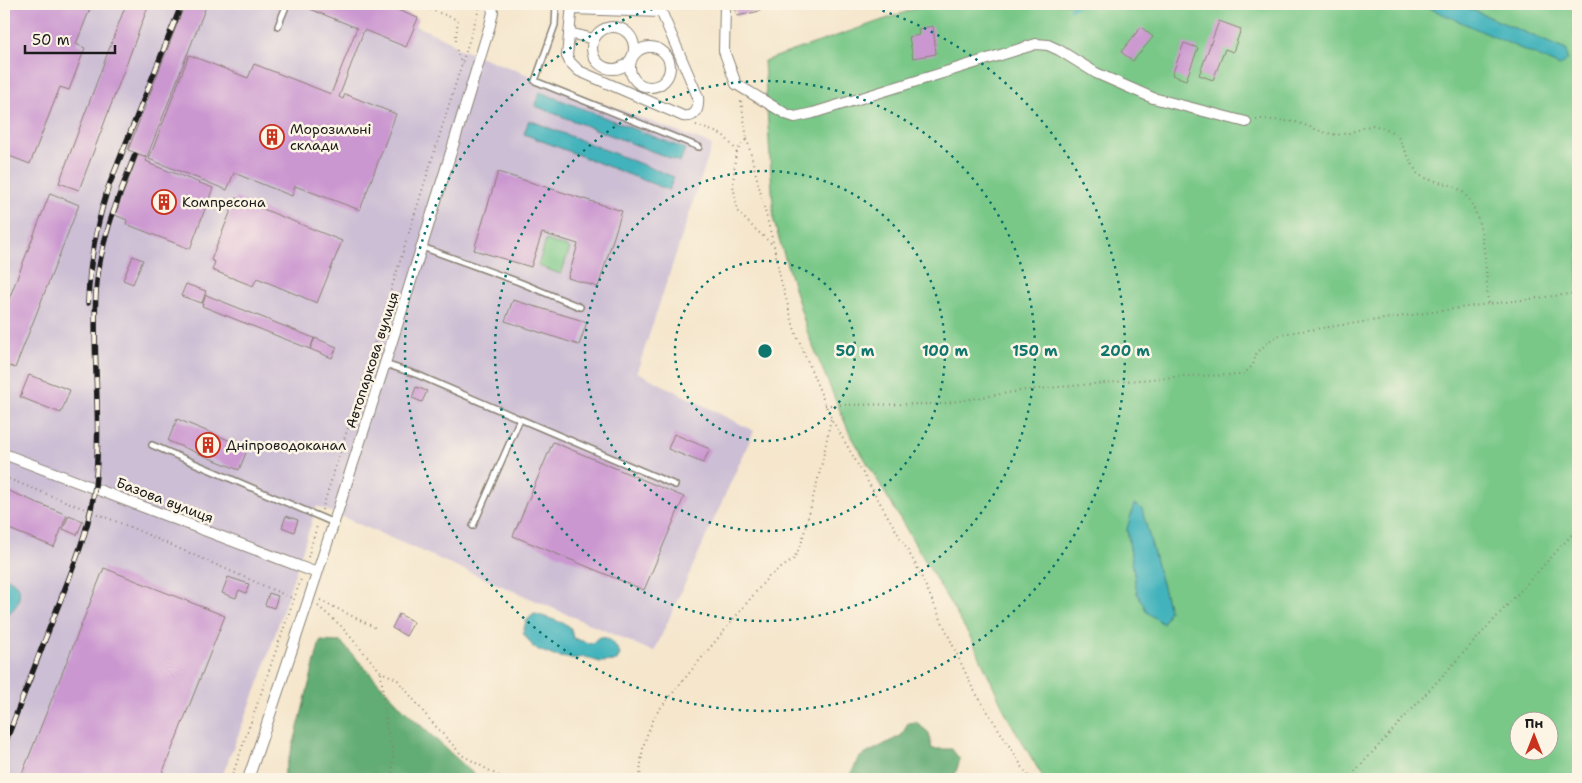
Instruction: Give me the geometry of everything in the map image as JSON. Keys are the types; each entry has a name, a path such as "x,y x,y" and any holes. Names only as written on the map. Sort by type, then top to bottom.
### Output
{"street":[{"name":"Автопаркова вулиця","path":"248,779 311,598 317,573 422,247 490,25 493,12 491,4"},
{"path":"725,4 726,28 724,51 736,84 786,114 795,117 813,114 1036,44 1048,45 1059,50 1096,73 1153,98 1246,122"},
{"path":"572,6 659,8 698,97 699,106 697,111 688,117 683,116 579,71 570,62 568,56 572,6"},
{"path":"632,57 630,62 631,74 643,86 655,87 660,85 668,76 671,65 663,50 652,46 646,47 632,57 625,66 607,68 597,62 594,57 592,45 594,39 602,30 608,28 614,27 625,30 633,39 634,51 632,57"},
{"path":"570,33 594,39"},
{"name":"Базова вулиця","path":"4,454 317,573"}],"lane":[{"path":"278,26 287,4"},
{"path":"556,4 554,25 535,81 699,146"},
{"path":"422,247 519,282 580,307"},
{"path":"385,364 418,375 675,485"},
{"path":"473,526 520,419"},
{"path":"152,445 334,523"}],"path":[{"path":"416,4 458,20 455,38 457,56 463,64"},
{"path":"231,779 305,568 481,4"},
{"path":"736,84 740,93 747,138 794,331 831,418 916,564 972,687 1030,779"},
{"path":"688,117 697,126 723,134 737,151"},
{"path":"1246,122 1261,119 1297,122 1337,135 1372,125 1385,128 1397,135 1417,173 1422,178 1459,189 1471,202 1481,232 1486,260 1488,304"},
{"path":"747,138 737,151 733,185 738,212 774,246"},
{"path":"826,405 940,404 1026,390 1184,376 1243,375 1253,365 1256,354 1269,341 1280,334 1578,293"},
{"path":"640,779 641,751 648,728 658,711 769,576 793,560 801,545 822,463 831,418"},
{"path":"4,477 130,527 294,599"},
{"path":"1348,779 1578,528"},
{"path":"311,598 378,629"},
{"path":"311,598 340,625 381,672 397,679 430,720 462,755 504,779"},
{"path":"381,672 386,724 393,753 392,779"}],"shaded area":[{"path":"4,4 367,4 450,41 455,47 712,145 637,372 754,431 654,652 317,506 261,677 221,779 4,779"}],"green space":[{"path":"929,4 1420,4 1565,50 1459,4 1578,4 1578,779 1044,779 1008,718 973,642 849,432 809,337 774,222 764,61","holes":["1127,529 1147,529 1169,610 1137,593"]},
{"path":"546,240 570,248 561,274 538,266"},
{"path":"320,641 341,642 404,710 479,779 282,779 295,739"},
{"path":"916,722 929,733 932,749 952,749 960,760 954,777 948,779 853,779 851,773 860,757 902,735 908,723"}],"water":[{"path":"1420,4 1459,4 1566,50 1567,60 1560,66"},
{"path":"540,92 685,149 680,162 535,106"},
{"path":"529,120 674,177 669,190 524,134"},
{"path":"1134,504 1142,509 1169,610 1163,624 1147,612 1137,593 1127,529"},
{"path":"4,578 10,579 19,587 19,592 15,608 4,616"},
{"path":"534,614 569,626 573,638 591,644 599,637 610,640 620,654 617,661 600,662 584,657 573,659 554,656 534,648 523,633 526,621"}],"building":[{"path":"4,4 92,4 76,44 85,48 69,90 60,87 30,164 4,154"},
{"path":"126,4 149,4 79,190 59,183"},
{"path":"185,4 207,4 147,157 128,150"},
{"name":"Морозильні склади","path":"312,4 382,4 418,18 406,47 364,30 339,97 343,99 345,94 396,114 360,210 295,186 292,196 234,173 227,190 149,159 189,55 248,78 254,64 331,94 357,28 310,9"},
{"path":"734,4 758,4 760,11 737,16"},
{"path":"1219,21 1241,29 1233,52 1225,49 1213,80 1199,75"},
{"path":"933,26 936,54 913,58 909,37 919,35 918,29"},
{"path":"1141,27 1153,37 1133,61 1121,52"},
{"path":"1184,43 1198,48 1186,80 1172,75"},
{"name":"Компресона","path":"138,155 147,158 146,161 150,164 213,188 190,249 126,224 127,220 115,215"},
{"path":"498,172 622,211 598,287 568,278 578,244 542,233 531,267 474,250"},
{"path":"50,193 79,205 15,368 10,366 4,381 4,312"},
{"path":"236,198 342,241 317,303 257,278 253,286 212,270 215,262 211,260"},
{"path":"133,256 143,260 133,284 123,280"},
{"path":"186,284 206,291 202,303 181,296"},
{"path":"206,295 314,338 310,349 202,306"},
{"path":"513,300 587,322 579,345 505,321"},
{"path":"315,338 337,347 332,358 310,349"},
{"path":"29,375 70,390 61,413 20,397"},
{"path":"416,387 427,391 422,402 412,398"},
{"name":"Дніпроводоканал","path":"177,419 248,448 239,470 168,441"},
{"path":"674,434 710,449 703,463 668,449"},
{"path":"553,442 684,497 644,590 513,536"},
{"path":"4,489 67,515 54,547 4,527"},
{"path":"69,515 83,521 77,535 63,529"},
{"path":"286,516 298,520 294,532 282,527"},
{"path":"104,568 225,616 160,779 20,779"},
{"path":"228,577 249,584 246,593 239,590 236,598 222,593"},
{"path":"269,593 278,596 274,608 265,605"},
{"path":"399,614 414,622 406,636 392,628"}],"waterway":[{"path":"1071,8 1080,4"}],"railway":[{"path":"88,303 94,245 108,188 181,6"},
{"path":"4,746 84,537 92,503 98,438 95,341 98,275 110,222 135,155"}],"place":[{"name":"Морозильні склади","path":"272,137"},
{"name":"Компресона","path":"164,202"},
{"name":"Дніпроводоканал","path":"208,445"}]}
